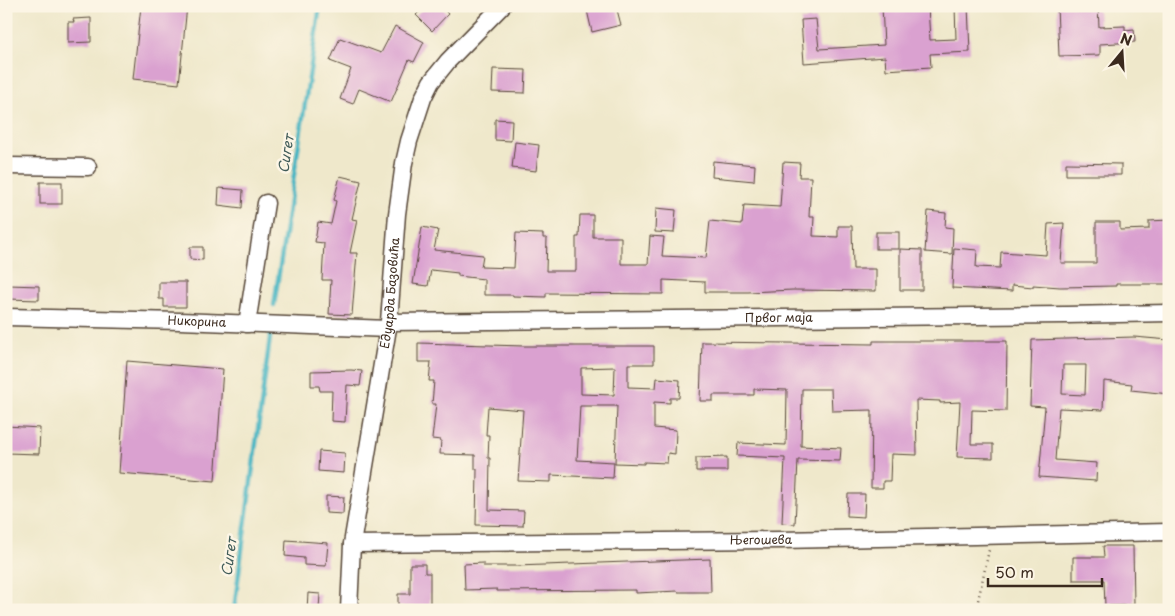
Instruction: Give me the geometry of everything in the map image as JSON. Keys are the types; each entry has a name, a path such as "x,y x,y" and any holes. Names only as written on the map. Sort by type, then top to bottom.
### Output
{"street":[{"name":"Едуарда Базовића","path":"349,610 352,544 388,326 398,214 404,163 409,141 423,98 431,82 448,61 502,6"},
{"path":"6,166 88,167"},
{"path":"247,324 266,203"},
{"name":"Првог маја","path":"388,326 1169,313"},
{"name":"Никорина","path":"6,317 388,326"},
{"name":"Његошева","path":"352,544 731,541 1169,532"}],"path":[{"path":"976,610 992,536"}],"building":[{"path":"141,6 187,6 179,84 133,79"},
{"path":"425,6 441,6 448,14 432,31 416,15"},
{"path":"586,6 616,6 621,25 592,32"},
{"path":"882,6 928,6 930,40 956,39 955,6 968,6 970,52 930,54 931,67 886,70 885,57 804,63 801,20 816,19 819,49 884,45"},
{"path":"1057,6 1098,6 1099,27 1125,26 1125,30 1134,29 1135,42 1100,44 1100,55 1059,56"},
{"path":"91,18 91,42 68,43 68,22 74,22 73,19"},
{"path":"395,26 424,42 414,62 409,60 391,102 359,89 353,104 340,99 351,69 330,61 340,38 381,53"},
{"path":"493,69 526,70 525,93 492,92"},
{"path":"495,119 512,120 511,141 495,140"},
{"path":"515,142 539,145 536,171 512,168"},
{"path":"713,161 755,165 754,181 712,177"},
{"path":"783,162 800,163 799,177 811,177 809,217 814,217 813,236 838,237 838,226 852,226 853,269 876,269 876,291 705,292 705,282 663,280 663,294 546,293 546,297 484,295 484,279 458,276 458,273 431,270 428,286 413,284 422,227 438,230 434,250 483,255 481,267 514,268 516,233 543,234 543,238 547,238 546,271 576,271 576,237 579,237 580,215 593,215 593,237 621,237 621,264 648,264 650,236 664,237 662,256 706,258 710,221 742,224 744,205 780,207"},
{"path":"1066,163 1121,164 1121,175 1066,175"},
{"path":"340,176 361,181 352,219 357,220 350,253 357,253 352,315 329,314 331,280 322,280 324,243 315,242 318,222 331,224"},
{"path":"40,182 62,182 62,204 40,204"},
{"path":"219,188 243,190 242,208 218,205"},
{"path":"656,208 676,210 674,233 655,232"},
{"path":"928,211 946,213 945,227 953,228 952,254 925,252"},
{"path":"1169,220 1169,284 1060,287 1012,285 1012,291 952,288 954,248 977,250 976,267 1000,268 1001,252 1046,255 1048,224 1064,223 1061,263 1096,263 1096,222 1120,222 1120,230 1149,229 1149,221"},
{"path":"876,232 899,232 899,249 876,249"},
{"path":"190,247 203,247 203,260 190,259"},
{"path":"900,249 922,250 922,290 900,290"},
{"path":"159,282 186,282 186,307 164,307 164,299 159,299"},
{"path":"9,285 39,286 39,300 8,299"},
{"path":"1134,337 1169,340 1169,394 1131,390 1132,384 1104,381 1103,410 1059,408 1055,460 1097,463 1096,481 1039,477 1045,407 1030,406 1032,340","holes":["1063,365 1086,365 1085,395 1062,394"]},
{"path":"873,341 1007,341 1006,411 972,410 971,444 993,444 993,458 957,457 960,402 940,403 940,401 916,400 917,455 891,454 890,481 883,481 883,488 871,488 872,410 832,411 831,389 802,389 801,446 841,448 840,461 798,460 795,524 782,523 785,458 737,456 738,443 786,445 787,390 754,389 754,395 713,395 713,401 700,401 702,342 873,344"},
{"path":"418,343 524,346 654,346 654,364 628,364 628,387 656,388 657,378 680,380 679,398 670,398 670,403 654,402 654,428 676,430 675,454 668,453 667,463 615,463 617,406 580,406 577,460 614,462 613,478 551,475 551,482 518,481 523,410 488,407 486,435 489,435 488,458 490,458 489,510 524,511 523,526 476,525 477,469 475,469 475,455 440,454 441,440 432,439 436,404 432,404 434,381 429,381 431,362 418,362","holes":["615,367 614,395 581,394 581,368"]},
{"path":"127,361 223,369 215,481 119,473"},
{"path":"311,371 362,371 360,386 347,385 345,422 331,421 332,391 320,391 319,386 311,386"},
{"path":"6,426 40,428 39,454 6,453"},
{"path":"319,451 345,453 344,473 318,471"},
{"path":"727,457 727,471 696,471 696,458"},
{"path":"848,494 865,494 864,517 847,516"},
{"path":"326,496 344,497 343,514 326,513"},
{"path":"286,540 328,543 326,566 304,565 304,558 285,556"},
{"path":"1103,546 1133,546 1134,605 1105,606 1104,580 1073,580 1073,557 1104,557"},
{"path":"710,559 711,592 636,593 636,590 465,590 464,564 483,563 483,566 516,566"},
{"path":"410,564 425,564 425,573 430,573 430,610 415,610 415,607 398,607 398,594 410,594"},
{"path":"308,593 320,594 319,610 307,610"}],"waterway":[{"name":"Сигет","path":"274,305 320,6"},
{"name":"Сигет","path":"234,610 271,330"}]}
